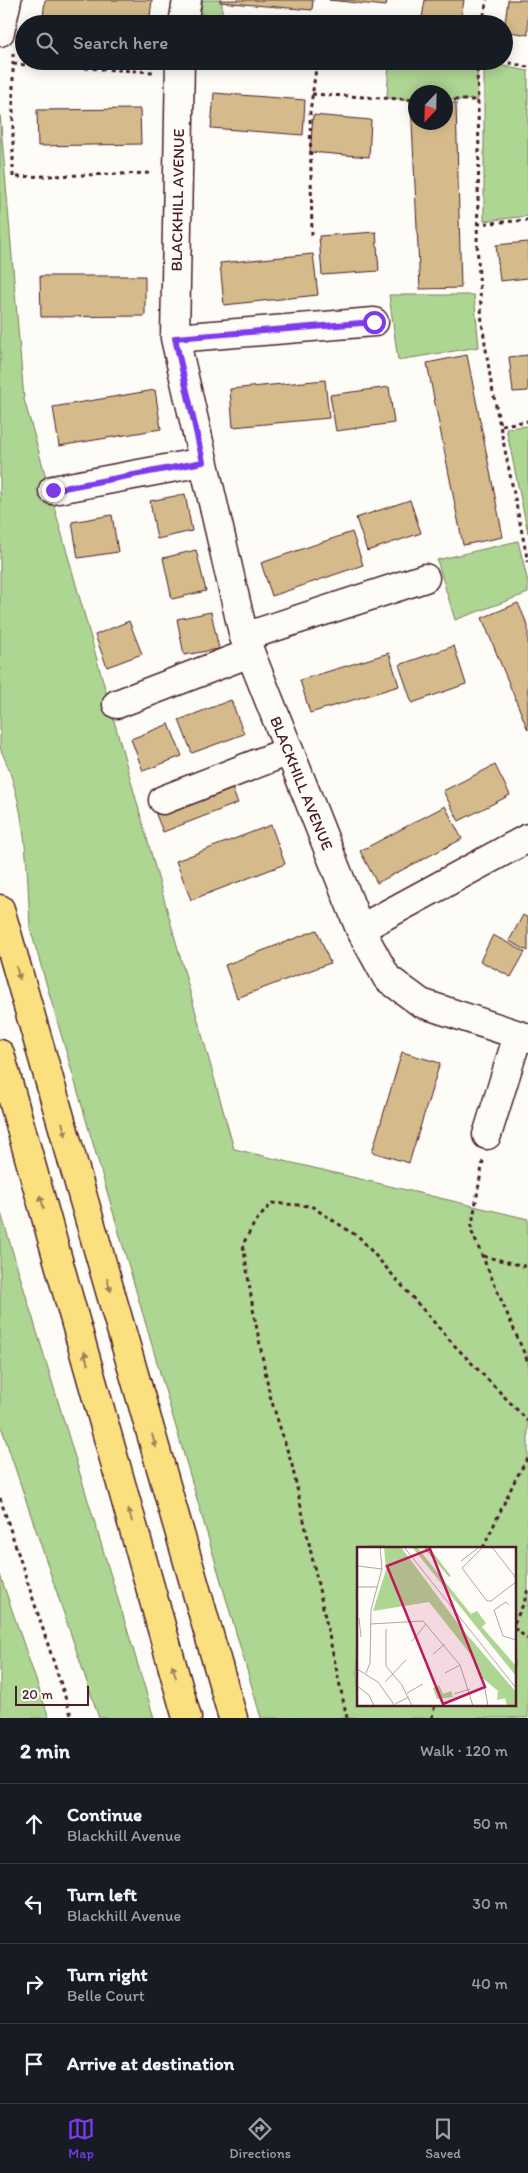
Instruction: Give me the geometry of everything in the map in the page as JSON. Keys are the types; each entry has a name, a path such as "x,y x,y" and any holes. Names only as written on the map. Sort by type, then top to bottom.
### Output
{"highway":[{"path":"0,909 233,1718"},
{"path":"0,1054 188,1718"}],"street":[{"path":"7,0 7,40"},
{"path":"184,15 187,0"},
{"name":"BLACKHILL AVENUE","path":"180,70 175,338 247,645 360,929 387,978 421,1004 523,1036"},
{"path":"175,338 374,322"},
{"path":"53,490 203,462"},
{"path":"117,704 247,645 425,578"},
{"path":"163,800 290,751"},
{"path":"360,929 528,838"},
{"path":"487,1135 523,1036"}],"path":[{"path":"484,15 487,0"},
{"path":"7,40 13,64 13,177 178,173"},
{"path":"513,64 528,67"},
{"path":"312,235 310,112 316,70"},
{"path":"477,70 477,224 482,323 491,382 502,425 521,534 528,562"},
{"path":"312,94 408,100"},
{"path":"453,100 478,100"},
{"path":"477,224 528,220"},
{"path":"502,425 528,421"},
{"path":"487,1135 470,1230 528,1362"},
{"path":"347,1718 309,1537 292,1465 270,1396 253,1309 243,1244 254,1222 272,1203 311,1206 360,1238 455,1346 528,1421"},
{"path":"482,1256 528,1267"},
{"path":"483,1547 511,1488 528,1458"},
{"path":"0,1498 72,1718"},
{"path":"516,1619 524,1604 528,1589"},
{"path":"516,1630 528,1639"}],"green space":[{"path":"202,0 220,0 222,2 222,15 201,15"},
{"path":"513,68 528,71 528,216 484,221 484,70 513,70"},
{"path":"389,70 477,70 478,100 453,100 453,85 408,85 408,100 387,98"},
{"path":"0,114 24,399 234,1149 528,1219 528,1718 261,1718 30,928 24,836 16,791 0,748"},
{"path":"389,295 474,295 479,347 398,360"},
{"path":"528,426 528,533 506,428"},
{"path":"518,541 528,582 528,593 455,620 437,560"},
{"path":"0,1210 154,1718 99,1718 0,1423"},
{"path":"0,1575 49,1718 0,1718"}],"building":[{"path":"45,0 152,0 150,15 43,15"},
{"path":"220,0 313,0 312,10 220,2"},
{"path":"329,0 387,0 386,6"},
{"path":"425,0 464,0 462,15 422,15"},
{"path":"508,0 528,0 528,35 513,32 513,15 506,15"},
{"path":"214,93 305,100 303,135 211,128"},
{"path":"453,103 456,103 461,288 420,289 412,130 453,130"},
{"path":"140,109 141,144 38,146 37,110"},
{"path":"313,115 371,120 369,157 310,152"},
{"path":"376,232 379,271 322,275 319,236"},
{"path":"528,242 528,278 500,281 496,245"},
{"path":"313,254 318,295 224,305 220,263"},
{"path":"40,276 145,276 145,316 41,317"},
{"path":"467,355 503,537 463,545 427,363"},
{"path":"528,355 528,391 513,392 509,357"},
{"path":"325,380 329,418 233,427 230,389"},
{"path":"389,387 394,423 336,431 330,395"},
{"path":"155,390 161,429 59,446 53,407"},
{"path":"185,494 192,531 157,539 150,501"},
{"path":"410,500 421,533 367,551 356,518"},
{"path":"112,515 118,552 78,558 72,522"},
{"path":"352,532 363,565 272,596 261,563"},
{"path":"196,550 206,591 172,599 163,558"},
{"path":"518,603 528,626 528,730 482,618"},
{"path":"211,612 219,649 184,655 177,619"},
{"path":"129,621 142,654 107,667 95,635"},
{"path":"454,646 466,684 412,703 399,665"},
{"path":"389,653 399,686 310,713 300,680"},
{"path":"231,700 244,734 192,753 179,720"},
{"path":"169,724 182,756 143,771 131,739"},
{"path":"495,765 510,795 459,821 443,791"},
{"path":"230,784 238,803 163,832 155,812"},
{"path":"445,806 462,839 377,883 360,851"},
{"path":"271,825 285,864 191,900 176,861"},
{"path":"523,915 528,918 528,951 509,941"},
{"path":"317,930 330,963 237,998 225,965"},
{"path":"493,935 525,952 511,977 480,961"},
{"path":"402,1052 440,1063 409,1163 372,1152"}],"route":[{"path":"53,490 203,462 175,338 374,322"}]}
